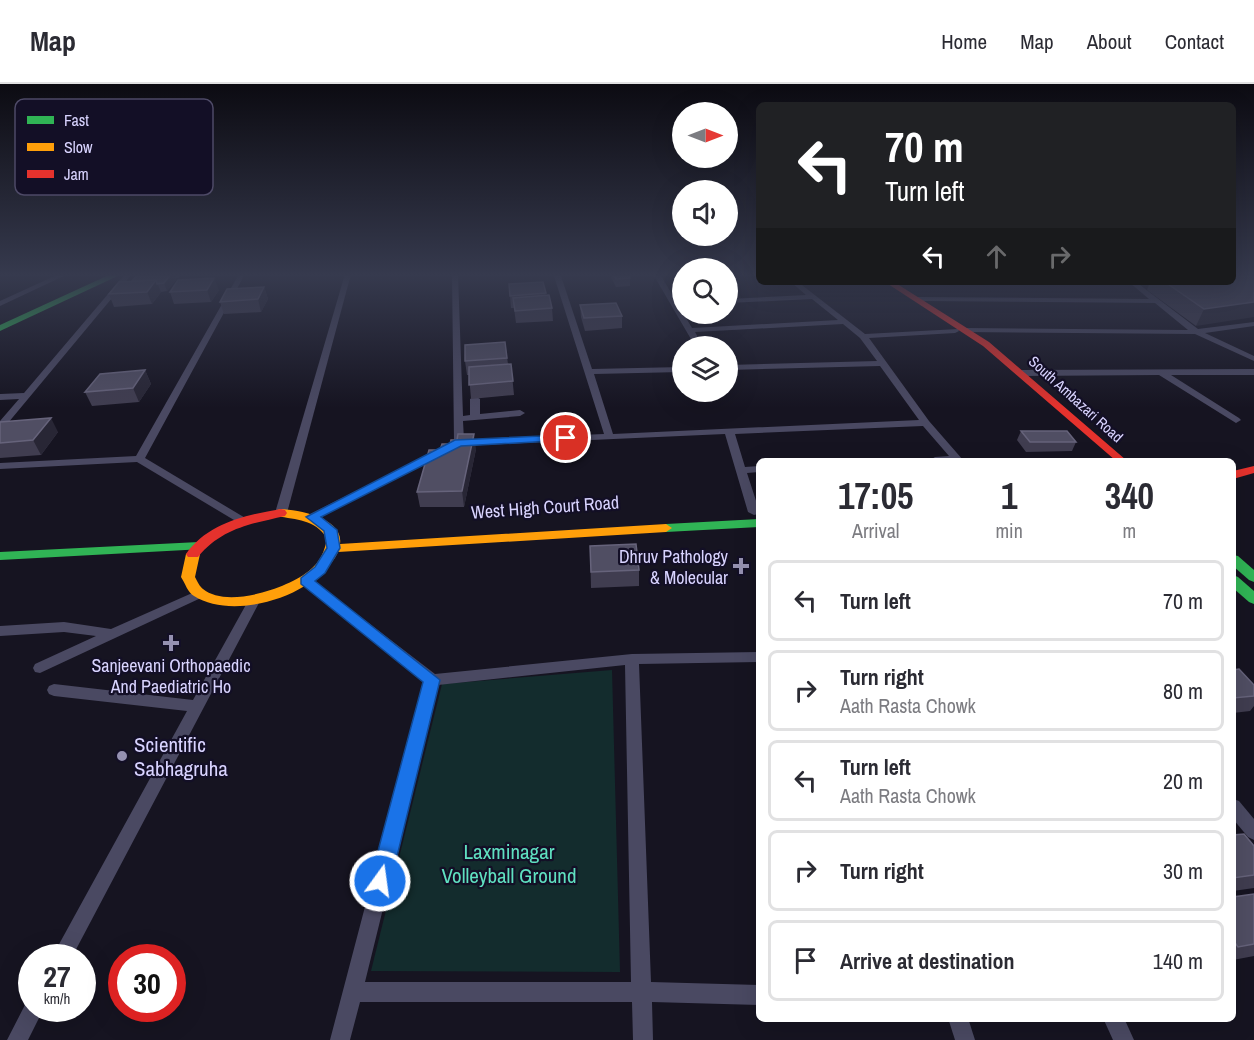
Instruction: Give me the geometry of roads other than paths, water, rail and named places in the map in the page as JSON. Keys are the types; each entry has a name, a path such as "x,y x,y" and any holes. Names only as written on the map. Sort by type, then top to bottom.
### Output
{"main road":[{"path":"0,328 21,319"},
{"name":"South Ambazari Road","path":"941,319 960,330 1009,369 1103,458"},
{"name":"South Ambazari Road","path":"945,319 1022,373 1118,458"},
{"path":"1236,475 1254,469"},
{"path":"1236,484 1254,479"},
{"path":"281,513 312,517 323,522 334,543 320,570 306,581 273,596 254,601 232,602 213,600 199,594 188,583 186,570 195,551 226,527 243,520 281,513"},
{"name":"West High Court Road","path":"334,543 756,516"},
{"path":"0,556 195,551"},
{"path":"0,566 195,551"},
{"path":"1236,562 1254,578"},
{"path":"1236,583 1254,599"}],"street":[{"path":"0,427 92,319"},
{"path":"139,459 217,319"},
{"path":"281,513 335,319"},
{"path":"456,319 459,443"},
{"path":"572,319 609,436"},
{"path":"841,319 863,336 926,423 956,458"},
{"path":"1178,319 1196,332 1254,359"},
{"path":"689,330 845,322"},
{"path":"687,324 693,336"},
{"path":"863,336 960,330 1196,332 1253,325"},
{"path":"738,368 883,363"},
{"path":"589,372 672,369"},
{"path":"1161,372 1236,420"},
{"path":"1022,373 1254,372"},
{"path":"0,397 27,396"},
{"path":"475,399 475,417"},
{"path":"458,419 520,414"},
{"path":"312,517 459,443 926,423"},
{"path":"729,431 756,513"},
{"path":"0,466 139,459 243,520"},
{"path":"741,470 756,469"},
{"path":"306,581 432,680 632,659 756,657"},
{"path":"40,668 199,594"},
{"path":"69,944 254,601"},
{"path":"0,631 64,627 111,634"},
{"path":"632,659 643,1040"},
{"path":"340,1040 432,680"},
{"path":"54,690 197,706"},
{"path":"1236,810 1254,832"},
{"path":"352,992 642,992 756,995"},
{"path":"17,1040 27,1022"},
{"path":"959,1022 965,1040"},
{"path":"1115,1022 1124,1040"}],"place":[{"name":"Dhruv Pathology & Molecular","path":"741,566"},
{"name":"Sanjeevani Orthopaedic And Paediatric Ho","path":"171,643"},
{"name":"Scientific Sabhagruha","path":"122,756"}],"park label":[{"name":"Laxminagar Volleyball Ground","path":"509,863"}]}
